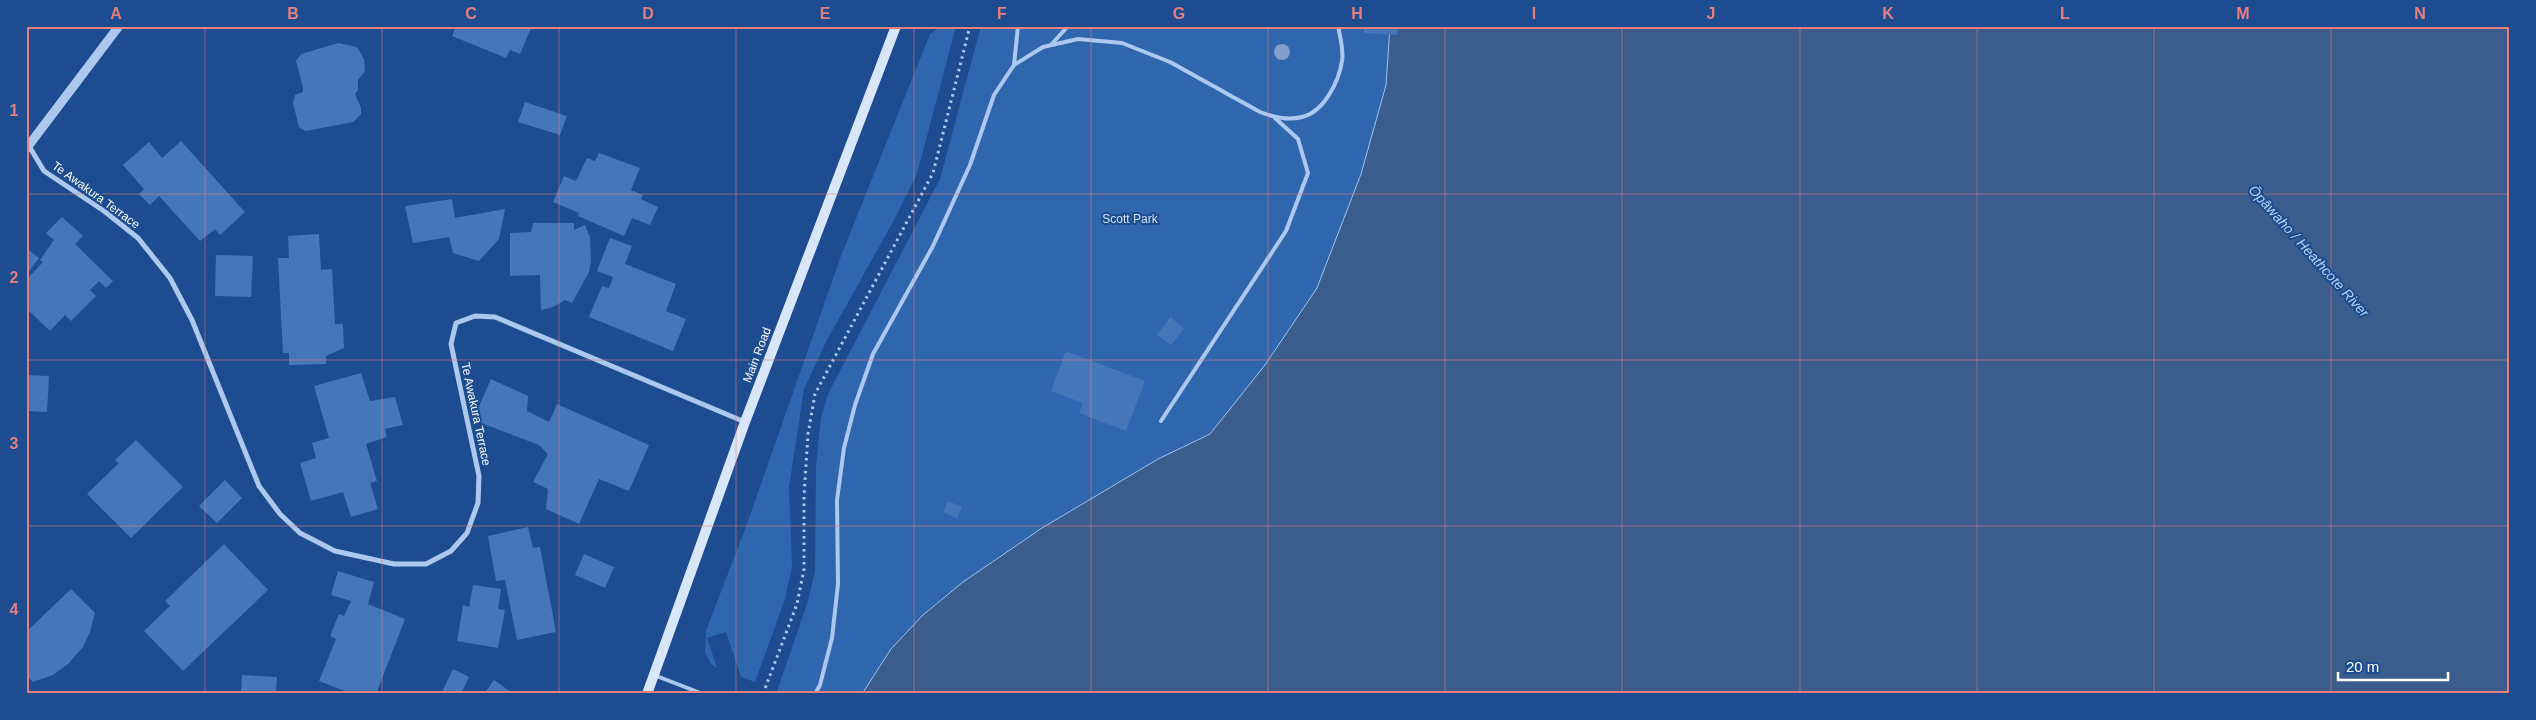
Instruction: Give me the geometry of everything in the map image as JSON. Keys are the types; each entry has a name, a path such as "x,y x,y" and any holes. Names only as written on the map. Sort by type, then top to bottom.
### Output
{"main road":[{"name":"Main Road","path":"647,694 745,422 896,26"}],"street":[{"path":"27,145 119,26"},
{"name":"Te Awakura Terrace","path":"27,145 44,171 104,211 138,238 170,278 192,320 260,486 280,514 300,533 335,551 394,564 426,564 451,551 468,533 478,503 479,476 450,344 456,323 474,316 495,317 745,422"}],"lane":[{"path":"1014,65 1018,26"},
{"path":"1050,45 1068,26"},
{"path":"1275,118 1302,118 1323,103 1337,80 1342,59 1338,26"},
{"path":"815,694 820,685 832,638 838,584 837,500 844,448 855,405 873,354 933,246 970,165 994,95 1014,65 1043,47 1078,39 1122,44 1170,62 1260,112 1275,118 1298,139 1308,173 1286,231 1161,421"},
{"path":"654,676 703,694"}],"green space":[{"path":"941,26 956,26 917,174 893,222 827,340 804,389 789,487 792,567 785,599 755,682 741,677 726,632 707,638 717,668 711,664 705,653 706,631 748,521 841,256 930,34"},
{"name":"Scott Park","path":"981,26 1973,26 2467,694 776,694 807,604 815,572 816,467 821,417 828,394 940,179"}],"water":[{"name":"Ōpāwaho / Heathcote River","path":"1390,26 2510,26 2510,694 862,694 891,649 923,615 963,582 1042,528 1158,459 1210,434 1265,365 1317,288 1361,174 1386,85"}],"building":[{"path":"456,26 532,26 520,54 510,50 506,58 452,36"},
{"path":"1364,26 1398,26 1397,35 1364,33"},
{"path":"338,43 357,47 364,59 365,71 358,80 358,90 355,94 361,108 361,114 353,122 306,131 299,127 293,103 295,95 303,92 296,61 301,54"},
{"path":"525,102 567,116 560,135 518,122"},
{"path":"181,141 245,212 220,235 215,229 200,241 159,196 150,205 139,194 144,189 123,165 149,142 162,158"},
{"path":"599,153 640,168 631,190 643,195 641,199 658,207 650,225 632,218 624,236 578,216 579,213 553,202 564,176 576,181 587,158 595,161"},
{"path":"452,199 455,218 505,209 499,239 479,261 453,253 449,237 413,243 405,206"},
{"path":"62,217 83,236 75,244 113,281 106,288 99,281 90,290 96,296 71,321 65,315 50,331 26,308 26,280 43,262 40,260 54,240 46,233"},
{"path":"533,223 574,223 574,230 585,225 590,237 591,261 589,272 572,303 565,300 553,307 541,310 540,275 510,276 510,233 531,232"},
{"path":"319,234 321,270 332,269 335,324 343,324 344,348 326,356 326,364 289,365 289,353 283,353 278,258 289,258 288,236"},
{"path":"610,238 632,246 625,264 676,284 666,311 686,319 673,351 589,317 602,286 609,288 613,277 597,271"},
{"path":"26,248 39,258 26,275"},
{"path":"216,255 253,256 251,297 215,296"},
{"path":"1170,317 1184,328 1171,345 1157,335"},
{"path":"1066,351 1145,381 1126,431 1079,413 1083,403 1051,391"},
{"path":"361,373 370,401 395,397 403,425 385,429 387,437 366,444 377,481 370,483 378,509 351,517 343,492 311,501 300,463 316,458 312,443 329,438 314,386"},
{"path":"26,375 49,376 47,412 26,411"},
{"path":"491,379 528,396 527,411 549,422 557,404 649,445 629,491 599,479 579,524 546,509 548,489 533,482 548,454 539,445 473,420"},
{"path":"136,440 183,487 131,538 87,494 119,463 115,460"},
{"path":"225,480 242,498 217,523 199,506"},
{"path":"948,501 962,507 957,518 943,512"},
{"path":"528,527 533,548 540,547 556,632 517,640 505,580 496,581 488,536"},
{"path":"224,544 268,590 183,671 144,631 170,606 165,601"},
{"path":"584,554 614,567 605,588 575,575"},
{"path":"338,571 374,582 368,604 405,619 376,694 352,694 319,681 336,639 330,636 339,614 344,616 351,601 331,595"},
{"path":"473,585 501,589 498,609 505,610 498,648 457,641 463,605 469,607"},
{"path":"71,589 95,613 90,632 83,647 68,664 53,675 33,682 26,675 26,632"},
{"path":"453,669 469,677 461,694 441,694"},
{"path":"242,675 277,677 276,692 281,694 241,694"},
{"path":"494,680 514,694 484,694"}]}
